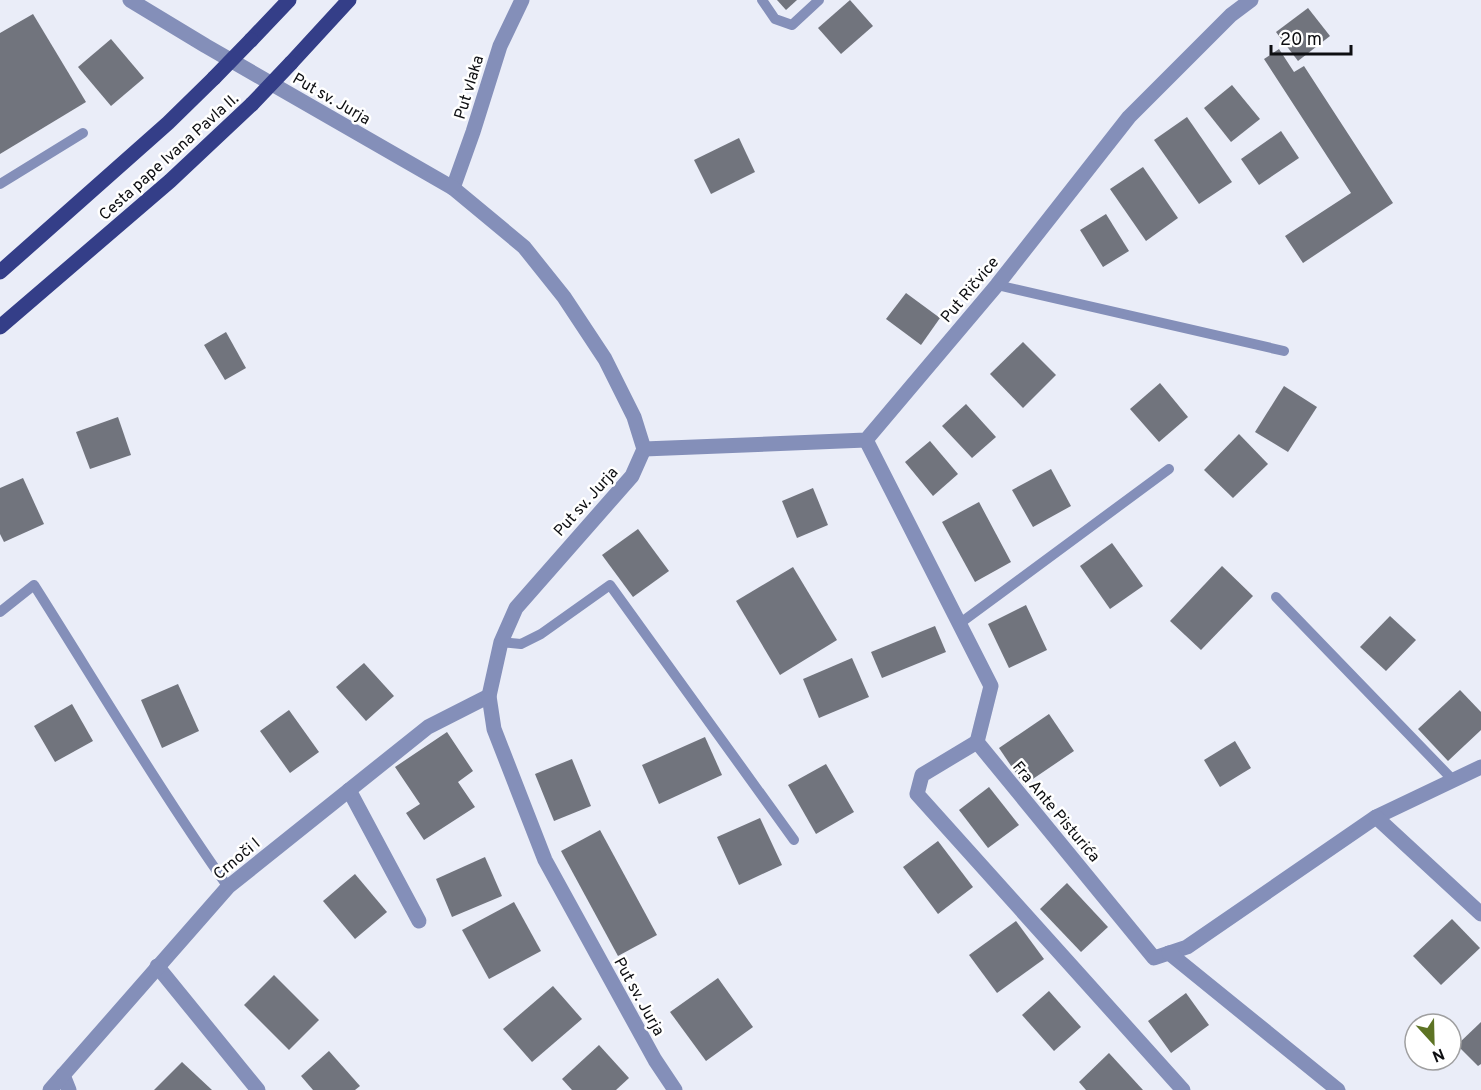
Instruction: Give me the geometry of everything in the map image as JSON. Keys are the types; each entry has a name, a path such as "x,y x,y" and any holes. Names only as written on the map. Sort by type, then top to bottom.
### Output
{"main road":[{"name":"Cesta pape Ivana Pavla II.","path":"0,272 168,123 289,0"},
{"name":"Cesta pape Ivana Pavla II.","path":"0,327 170,181 252,104 349,0"}],"street":[{"name":"Put sv. Jurja","path":"130,0 453,188 524,247 564,297 605,358 634,417 644,449 632,476 516,608 501,642 489,696 494,729 545,860 655,1060 675,1090"},
{"name":"Put vlaka","path":"453,188 500,46 522,0"},
{"name":"Put Ričvice","path":"866,440 997,285 1129,117 1231,15 1251,0"},
{"path":"644,449 866,440 992,686 977,742 922,775 917,794 1183,1090"},
{"name":"Crnoči l","path":"51,1090 228,887 428,727 489,696"},
{"name":"Fra Ante Pisturića","path":"977,742 1154,958 1169,953"},
{"path":"1169,953 1187,947 1376,817 1481,767"},
{"path":"350,790 419,921"},
{"path":"1376,817 1481,914"},
{"path":"1169,953 1338,1090"},
{"path":"157,966 258,1090"},
{"path":"63,1075 69,1090"}],"lane":[{"path":"762,0 775,19 792,25 819,0"},
{"path":"0,184 83,133"},
{"path":"997,285 1284,351"},
{"path":"959,624 1169,469"},
{"path":"0,612 34,585 149,770 228,887"},
{"path":"501,642 521,644 541,634 610,585 794,840"},
{"path":"1276,597 1453,780"}],"building":[{"path":"777,0 797,0 786,10"},
{"path":"850,0 873,26 841,54 818,28"},
{"path":"1308,8 1330,36 1298,61 1276,32"},
{"path":"33,14 86,102 0,154 0,33"},
{"path":"111,39 144,78 111,106 78,67"},
{"path":"1279,49 1294,72 1304,66 1393,203 1303,263 1285,236 1351,193 1264,59"},
{"path":"1232,85 1260,119 1231,142 1204,108"},
{"path":"1187,117 1232,182 1199,204 1154,140"},
{"path":"1281,131 1299,158 1259,185 1241,159"},
{"path":"739,138 755,172 711,194 694,160"},
{"path":"1143,167 1178,218 1146,241 1110,189"},
{"path":"1106,214 1129,251 1103,267 1080,230"},
{"path":"906,293 940,318 921,345 886,319"},
{"path":"226,332 246,368 225,380 204,345"},
{"path":"1023,342 1056,375 1023,408 990,374"},
{"path":"1160,383 1188,417 1159,442 1130,409"},
{"path":"1284,386 1317,407 1288,452 1255,432"},
{"path":"966,404 996,437 972,458 942,426"},
{"path":"118,417 131,455 90,469 76,432"},
{"path":"1239,434 1268,464 1233,498 1204,470"},
{"path":"930,441 958,474 933,496 905,462"},
{"path":"1051,469 1071,506 1033,527 1012,490"},
{"path":"23,478 44,524 4,542 0,534 0,488"},
{"path":"813,488 828,525 797,538 782,501"},
{"path":"979,502 1011,562 975,582 942,522"},
{"path":"638,529 669,571 633,597 602,555"},
{"path":"1112,543 1143,586 1110,609 1080,566"},
{"path":"1222,566 1253,596 1201,650 1170,621"},
{"path":"793,567 837,640 780,675 736,601"},
{"path":"1026,605 1047,650 1009,668 988,624"},
{"path":"1390,616 1416,640 1386,671 1360,647"},
{"path":"935,626 946,652 882,678 871,652"},
{"path":"852,658 869,697 819,718 803,679"},
{"path":"364,663 394,696 366,721 336,687"},
{"path":"178,684 199,731 162,748 141,700"},
{"path":"1460,690 1481,712 1481,730 1448,761 1418,729"},
{"path":"72,704 93,741 55,762 34,726"},
{"path":"289,710 319,752 290,773 260,731"},
{"path":"1049,714 1074,751 1024,785 999,748"},
{"path":"447,732 473,771 458,782 475,807 424,840 406,813 420,804 395,767"},
{"path":"705,737 722,775 659,804 642,765"},
{"path":"1235,741 1251,768 1220,787 1204,760"},
{"path":"572,759 591,806 554,821 535,774"},
{"path":"826,764 854,812 816,834 788,785"},
{"path":"989,787 1019,825 988,848 959,810"},
{"path":"760,818 782,865 739,885 717,837"},
{"path":"600,830 657,935 618,956 561,851"},
{"path":"938,841 973,887 938,914 903,867"},
{"path":"485,857 502,896 452,917 436,879"},
{"path":"355,874 387,912 355,939 323,901"},
{"path":"1067,883 1108,927 1081,952 1040,909"},
{"path":"514,902 541,951 489,979 462,930"},
{"path":"1452,919 1480,948 1441,985 1413,956"},
{"path":"1016,921 1044,959 997,993 969,955"},
{"path":"274,975 319,1020 289,1050 244,1005"},
{"path":"718,978 753,1027 706,1061 670,1012"},
{"path":"553,986 582,1019 532,1062 503,1029"},
{"path":"1049,991 1081,1027 1054,1051 1022,1015"},
{"path":"1186,993 1209,1025 1171,1053 1148,1021"},
{"path":"1481,1022 1481,1064 1478,1066 1463,1051 1463,1039"},
{"path":"599,1045 629,1078 616,1090 572,1090 562,1079"},
{"path":"329,1051 360,1086 355,1090 313,1090 301,1076"},
{"path":"1109,1053 1143,1090 1086,1090 1079,1082"},
{"path":"182,1062 212,1090 154,1090"}]}
